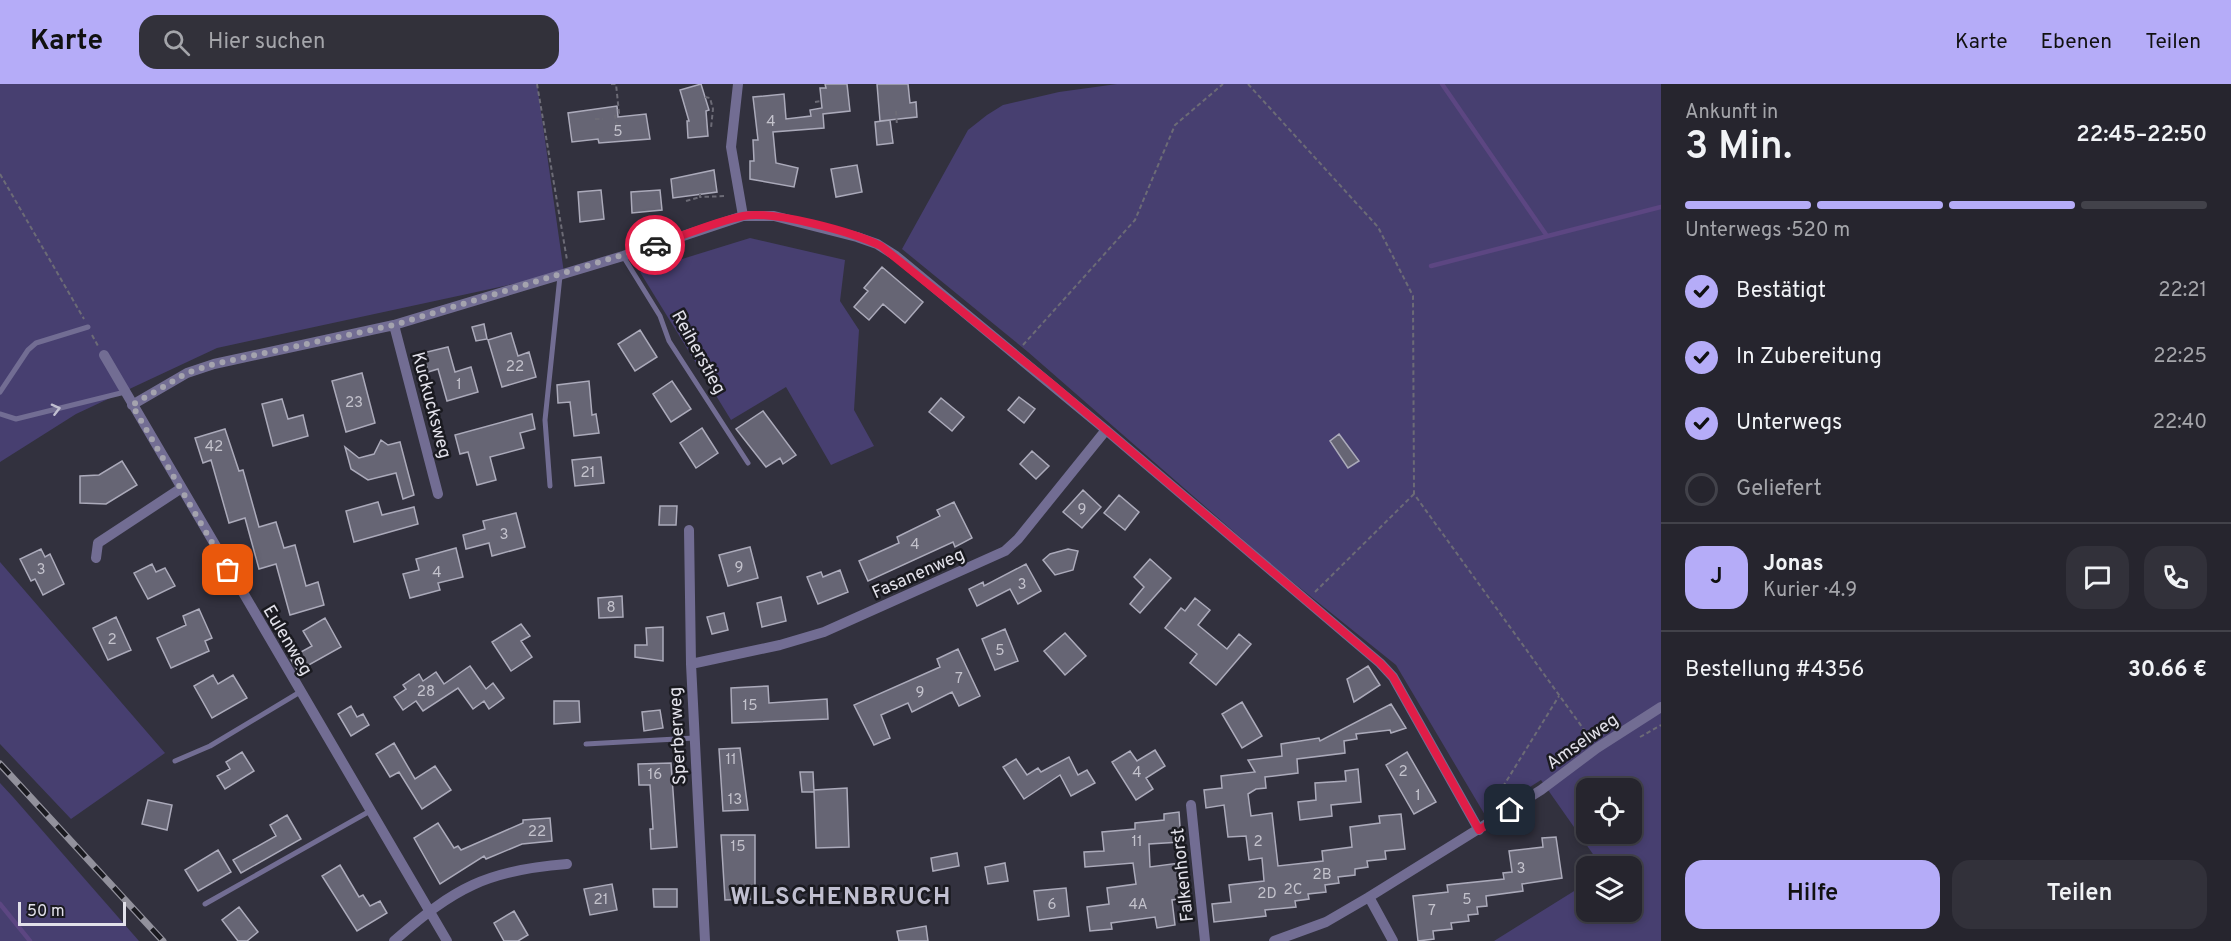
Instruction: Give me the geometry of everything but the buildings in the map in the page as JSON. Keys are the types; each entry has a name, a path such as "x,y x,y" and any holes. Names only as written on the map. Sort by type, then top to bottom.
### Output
{"street":[{"path":"738,84 731,147 743,216"},
{"path":"132,405 187,373 214,364 394,325 623,256 743,216 774,216 877,244 896,256 1106,430 1393,677 1479,830"},
{"name":"Kuckucksweg","path":"394,325 438,494"},
{"name":"Eulenweg","path":"104,355 180,489 447,941"},
{"name":"Fasanenweg","path":"691,664 780,645 824,632 1005,551 1018,539 1106,430"},
{"path":"96,558 98,543 180,489"},
{"name":"Sperberweg","path":"689,530 691,664 705,941"},
{"name":"Amselweg","path":"1274,941 1326,922 1369,897 1541,790 1597,748 1661,707"},
{"name":"Falkenhorst","path":"1191,805 1205,941"},
{"path":"394,941 428,910 457,891 484,878 525,867 567,864"},
{"path":"1369,897 1393,941"}],"lane":[{"name":"Reiherstieg","path":"623,256 660,316 669,341 748,463"},
{"path":"550,486 545,420 565,273"},
{"path":"0,392 28,350 36,344 88,327"},
{"path":"0,414 16,418 125,392"},
{"path":"175,761 210,746 300,692"},
{"path":"586,744 694,738"},
{"path":"205,904 370,811"}],"path":[{"path":"537,84 565,273"},
{"path":"611,84 616,84 619,113 615,116 618,131"},
{"path":"1015,354 1135,220 1175,125 1223,84"},
{"path":"1248,84 1378,227 1413,296 1414,494 1597,748"},
{"path":"705,97 710,98 713,109 711,128"},
{"path":"815,102 821,101"},
{"path":"896,111 897,126"},
{"path":"595,119 603,118"},
{"path":"771,121 772,127"},
{"path":"0,174 68,290"},
{"path":"686,201 700,196 739,195"},
{"path":"1306,600 1414,494"},
{"path":"1479,830 1496,795 1559,695"}],"shaded area":[{"path":"0,84 537,84 564,273 217,348 76,414 0,462"},
{"path":"1117,84 1661,84 1661,941 1494,941 1576,890 1576,922 1642,922 1642,856 1594,856 1586,844 1642,844 1642,778 1576,778 1576,830 1541,780 1485,815 1396,665 1279,571 1028,352 902,249 968,130 1003,105 1059,92"},
{"path":"750,238 845,260 840,301 859,330 854,410 874,446 831,465 786,387 731,420 640,272"},
{"path":"0,562 165,753 71,819 0,744"},
{"path":"0,783 13,797 139,941 0,941"}],"waterway":[{"path":"1442,84 1547,236"},
{"path":"1431,266 1661,207"},
{"path":"0,904 30,941"}],"railway":[{"path":"0,764 163,941"}],"way so far":[{"path":"228,570 132,405 187,373 214,364 394,325 655,245"}],"district":[{"name":"WILSCHENBRUCH","path":"841,896"}],"route":[{"path":"655,245 743,216 774,216 857,237 881,246 1052,384 1380,663 1393,677 1479,830 1510,810"}]}
